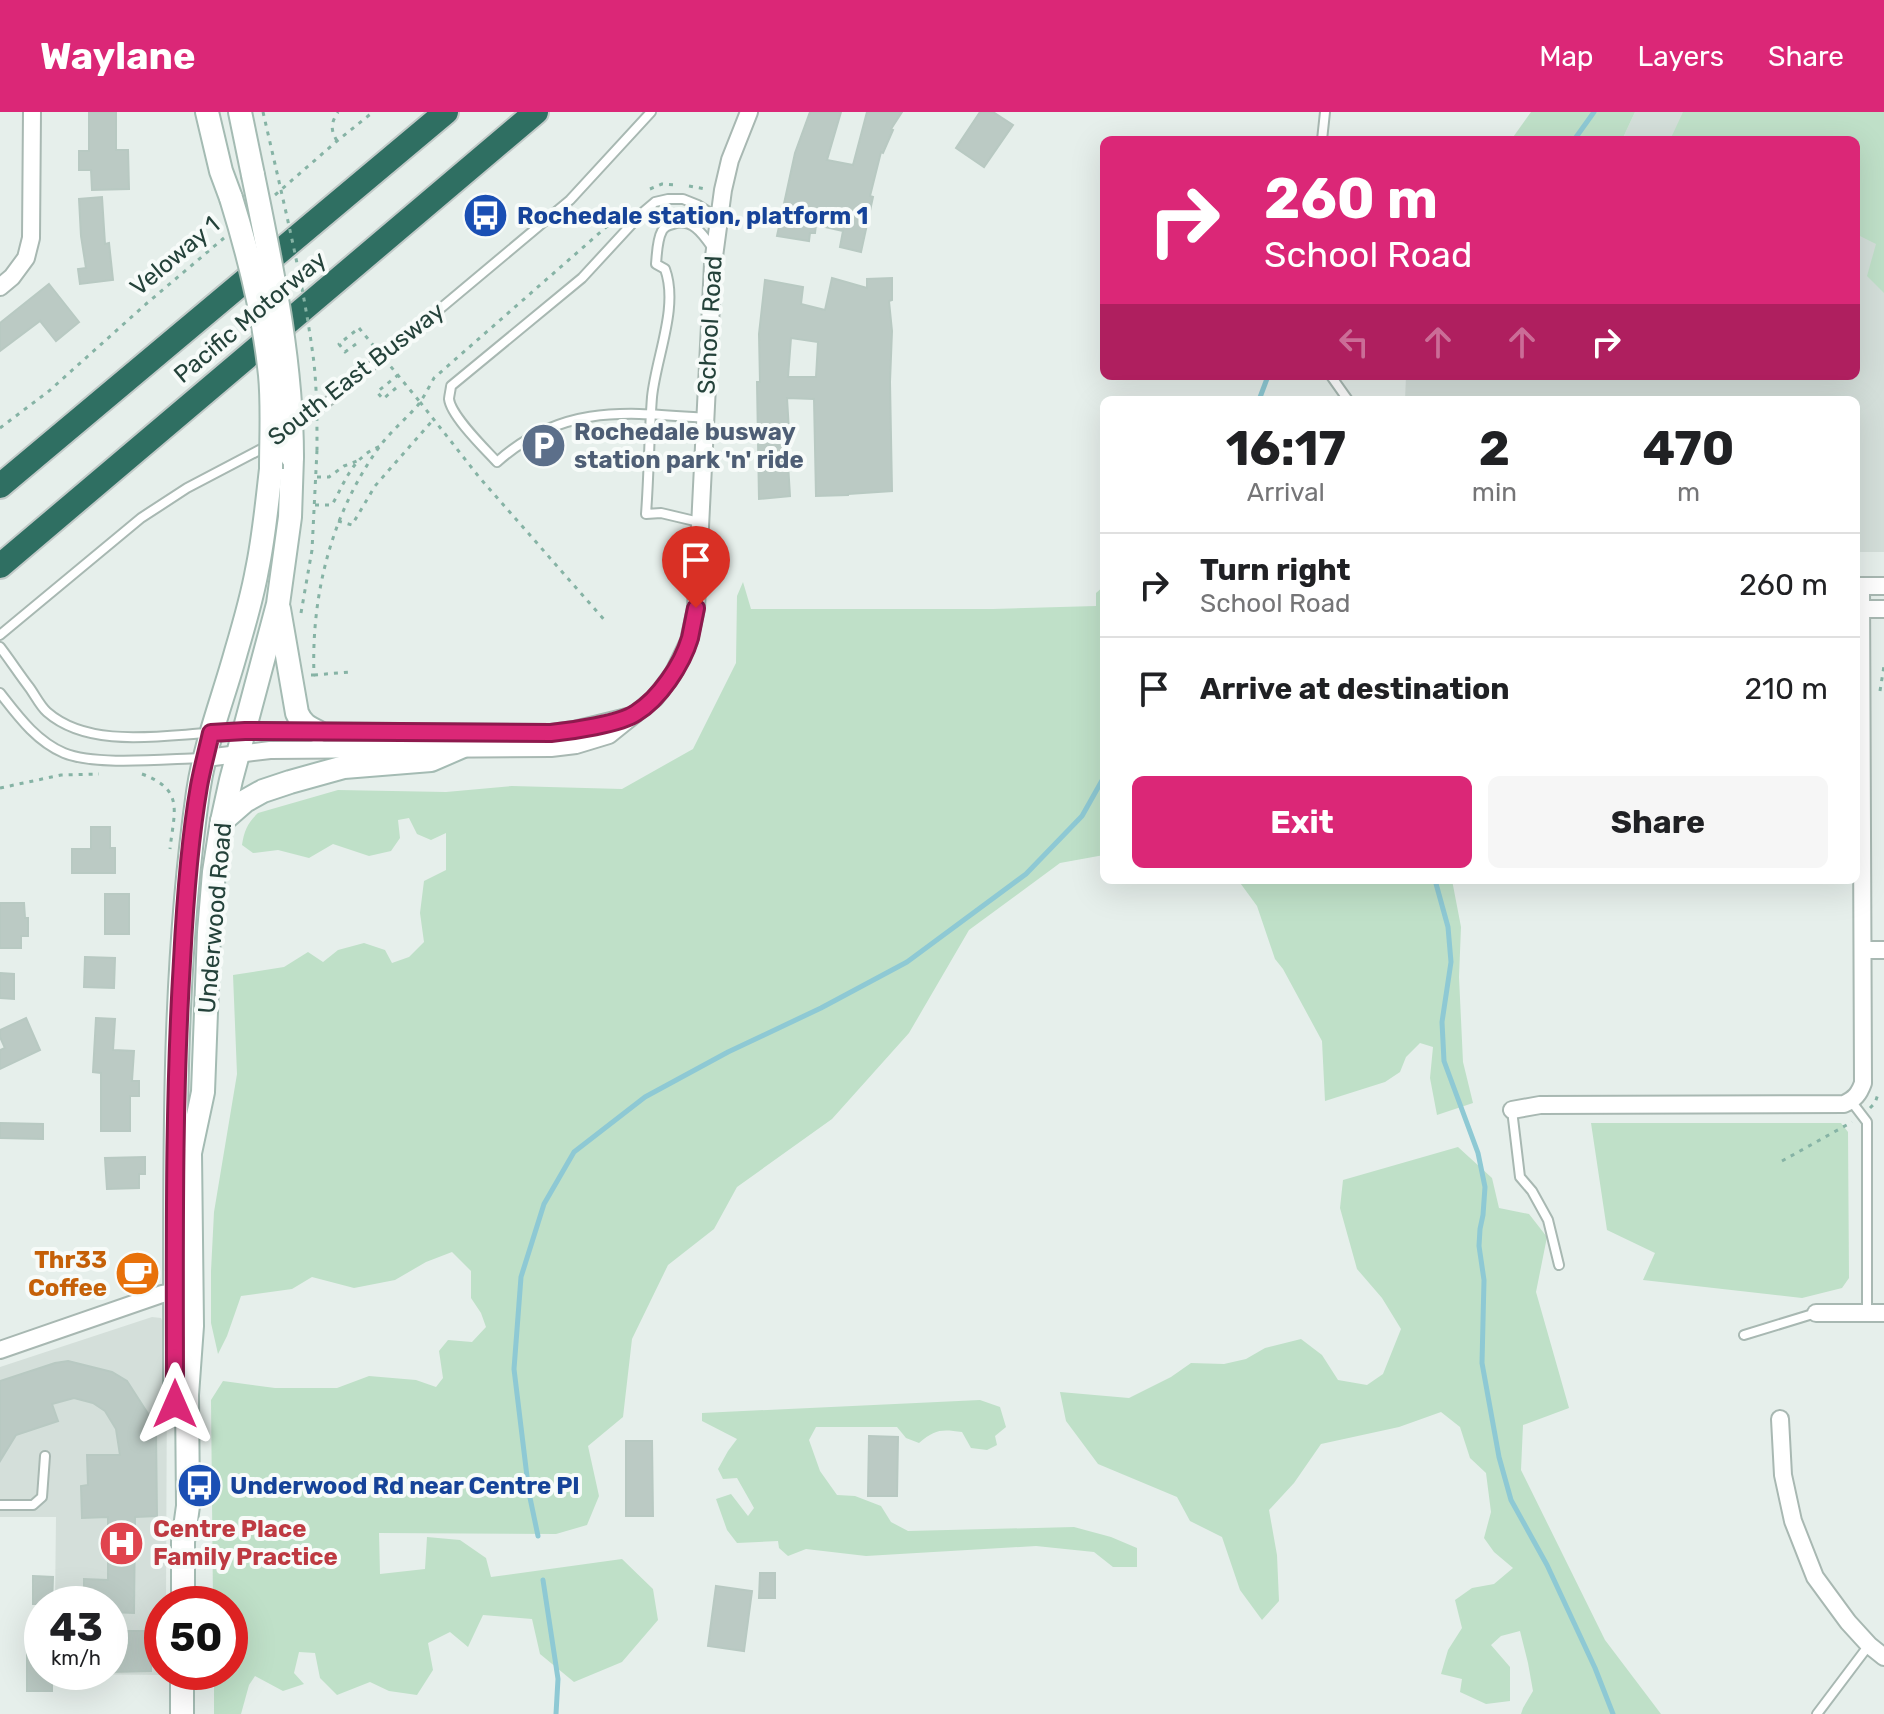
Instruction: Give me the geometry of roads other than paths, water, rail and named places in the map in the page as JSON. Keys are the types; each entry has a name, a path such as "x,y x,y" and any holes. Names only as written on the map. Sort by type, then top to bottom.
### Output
{"highway":[{"name":"Pacific Motorway","path":"0,486 446,112"},
{"name":"Pacific Motorway","path":"0,566 536,112"}],"main road":[{"name":"Underwood Road","path":"184,1291 175,1140 183,928 198,795 211,733 257,573 271,469 271,376 262,313 207,112"},
{"name":"Underwood Road","path":"183,1586 183,1542 177,1523 175,1498 190,1153 203,1092 214,872 222,821 278,604 290,517 292,457 285,345 240,112"},
{"path":"278,604 297,713 302,723 318,732"},
{"path":"222,821 245,801 290,782 344,767 431,760 461,747"},
{"path":"182,1690 182,1714"}],"street":[{"path":"0,287 26,258 31,238 32,112"},
{"name":"School Road","path":"211,733 270,750 551,748 576,745 609,735 655,698 673,674 689,641 696,608 714,251 730,160 749,112"},
{"path":"1860,586 1884,586"},
{"path":"1860,609 1884,609"},
{"name":"School Road","path":"206,758 242,742 318,732 551,733 634,715"},
{"path":"1512,1110 1540,1105 1844,1104 1860,1093 1863,1083 1863,950 1860,745"},
{"path":"1863,950 1884,950"},
{"path":"0,1350 162,1294 184,1291"},
{"path":"1816,1313 1876,1313"},
{"path":"1780,1419 1783,1475 1793,1521 1815,1577 1848,1622 1884,1657"}],"lane":[{"name":"South East Busway","path":"0,635 141,518 187,488 275,442 339,393 570,200 651,112"},
{"path":"1322,136 1325,112"},
{"path":"705,418 614,414 572,420 523,441 497,462 466,427 449,398 451,386 582,278 655,202 683,199 718,218"},
{"path":"700,522 661,513 646,514 651,414 667,325 669,280 665,269 656,264 661,232 668,225 680,222 690,223 703,234 714,251"},
{"path":"0,647 45,711 68,727 87,733 118,736 211,733"},
{"path":"0,693 35,734 64,753 92,759 206,758"},
{"path":"1851,1101 1867,1122 1876,1313"},
{"path":"1512,1110 1520,1177 1532,1191 1548,1220 1559,1265"},
{"path":"1744,1335 1816,1313"},
{"path":"0,1505 33,1505 42,1497 45,1456"},
{"path":"1817,1714 1869,1645"}],"waterway":[{"path":"1577,136 1594,112"},
{"path":"1260,396 1266,380"},
{"path":"538,1536 529,1493 514,1369 521,1277 544,1204 574,1152 645,1097 907,962 1026,874 1082,816 1100,784"},
{"path":"1436,884 1448,927 1451,962 1442,1022 1444,1061 1478,1153 1485,1187 1479,1246 1484,1280 1482,1363 1499,1457 1511,1500 1547,1565 1613,1714"},
{"path":"543,1580 558,1679 556,1714"}],"place":[{"name":"Rochedale station, platform 1","path":"486,216"},
{"name":"Rochedale busway station park 'n' ride","path":"543,446"},
{"name":"Thr33 Coffee","path":"138,1274"},
{"name":"Underwood Rd near Centre Pl","path":"199,1486"},
{"name":"Centre Place Family Practice","path":"122,1543"}]}
